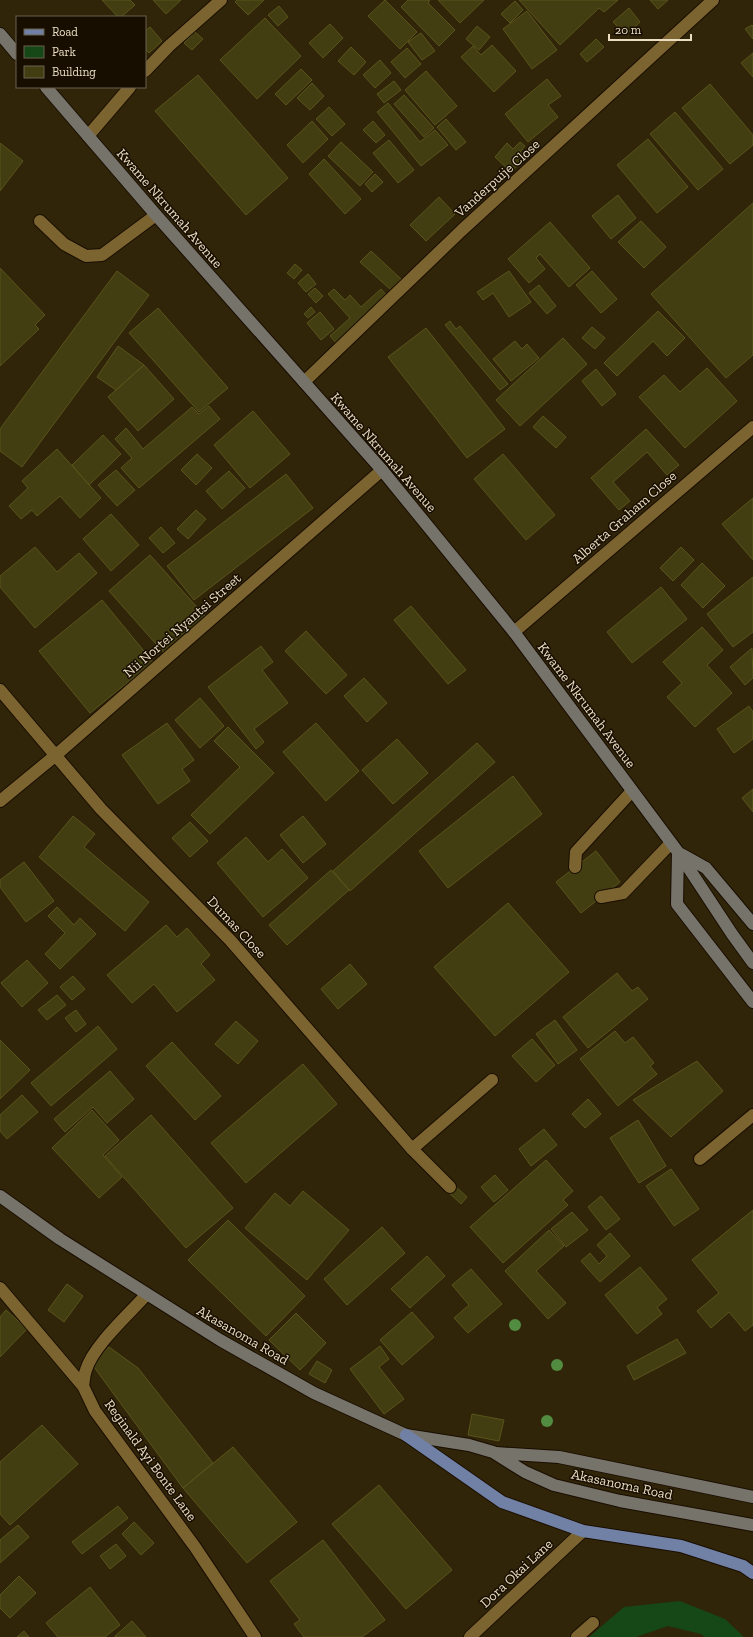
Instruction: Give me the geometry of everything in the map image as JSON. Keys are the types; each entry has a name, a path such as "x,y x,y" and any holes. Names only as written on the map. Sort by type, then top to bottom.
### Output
{"main road":[{"path":"0,34 16,53"},
{"name":"Kwame Nkrumah Avenue","path":"47,88 156,215 382,470 514,632 675,848 753,963"},
{"name":"Kwame Nkrumah Avenue","path":"675,848 706,868 753,924"},
{"path":"675,848 677,904 753,1002"},
{"name":"Akasanoma Road","path":"0,1196 60,1239 220,1340 314,1393 406,1435 469,1445 493,1452 558,1457 753,1497"},
{"path":"406,1435 502,1502 583,1531 681,1546 743,1566 753,1573"},
{"name":"Akasanoma Road","path":"493,1452 526,1472 554,1485 620,1501 753,1525"}],"street":[{"path":"146,70 169,46 220,0"},
{"name":"Vanderpuije Close","path":"304,382 462,230 713,0"},
{"path":"88,136 129,88"},
{"path":"40,221 64,244 86,256 102,255 156,215"},
{"name":"Alberta Graham Close","path":"514,632 753,427"},
{"name":"Nii Nortei Nyantsi Street","path":"0,801 56,755 382,470"},
{"name":"Dumas Close","path":"0,690 100,809 230,940 412,1149 450,1187"},
{"path":"575,867 576,852 632,790"},
{"path":"602,897 623,893 675,848"},
{"path":"412,1149 492,1080"},
{"path":"700,1159 753,1115"},
{"name":"Reginald Ayi Bonte Lane","path":"0,1288 83,1386 94,1411 195,1547 255,1637"},
{"path":"83,1386 86,1370 94,1355 106,1339 146,1294"},
{"name":"Dora Okai Lane","path":"470,1637 583,1531"},
{"path":"577,1637 593,1623"}],"green space":[{"path":"680,1601 725,1619 744,1637 705,1637 701,1634 668,1626 636,1637 589,1637 624,1607"}],"building":[{"path":"102,0 130,0 135,5 122,16 117,16"},
{"path":"153,0 181,0 166,14"},
{"path":"237,0 264,0 248,15 235,2"},
{"path":"385,0 417,32 400,49 368,16"},
{"path":"408,0 430,0 428,3 455,30 439,46 401,7"},
{"path":"438,0 484,0 460,23"},
{"path":"519,0 618,0 604,12 599,8 560,45"},
{"path":"650,0 668,0 658,9"},
{"path":"515,1 523,10 510,23 501,14"},
{"path":"279,6 288,17 278,26 268,15"},
{"path":"629,8 640,22 626,35 613,22"},
{"path":"527,11 557,50 532,69 503,29"},
{"path":"265,18 301,56 257,99 220,60"},
{"path":"330,24 343,38 323,58 309,43"},
{"path":"752,25 753,26 753,39 745,29"},
{"path":"477,26 490,37 479,50 466,39"},
{"path":"150,27 162,41 149,53 146,50 146,30"},
{"path":"195,32 203,39 192,50 184,43"},
{"path":"421,33 435,51 422,60 408,42"},
{"path":"596,39 604,47 587,62 580,54"},
{"path":"492,45 516,71 494,92 461,57 473,46 481,55"},
{"path":"351,47 366,62 354,75 338,61"},
{"path":"407,48 421,64 405,78 391,62"},
{"path":"753,53 753,77 741,63"},
{"path":"380,60 391,73 375,88 363,75"},
{"path":"301,69 312,80 286,105 275,94"},
{"path":"426,71 457,106 435,125 405,90"},
{"path":"198,75 288,178 246,215 155,111"},
{"path":"547,79 561,96 548,105 558,117 528,142 505,114"},
{"path":"394,81 401,90 384,103 377,94"},
{"path":"312,83 324,96 310,110 297,98"},
{"path":"710,84 753,135 753,145 730,164 682,108"},
{"path":"404,95 434,128 424,137 394,104"},
{"path":"388,103 420,142 435,130 448,145 421,166 377,112"},
{"path":"329,107 345,124 332,136 316,119"},
{"path":"675,112 723,169 698,190 650,134"},
{"path":"446,119 466,142 456,150 437,127"},
{"path":"312,121 328,139 303,163 287,145"},
{"path":"373,121 385,135 376,143 363,130"},
{"path":"648,139 688,187 657,213 617,165"},
{"path":"389,140 414,170 398,183 373,153"},
{"path":"341,142 373,172 360,186 328,156"},
{"path":"520,142 525,146 520,152 525,157 511,172 495,157 507,143 513,149"},
{"path":"0,143 23,161 0,191"},
{"path":"324,159 361,199 345,214 309,174"},
{"path":"375,174 383,182 372,192 365,184"},
{"path":"618,195 636,218 611,239 592,216"},
{"path":"439,197 455,214 426,241 410,225"},
{"path":"753,203 753,355 726,378 651,294"},
{"path":"641,221 666,247 644,268 618,242"},
{"path":"550,222 590,268 569,287 540,254 536,258 545,269 529,283 508,259"},
{"path":"371,251 401,279 391,290 360,262"},
{"path":"295,264 302,270 294,279 287,273"},
{"path":"0,268 45,315 35,325 39,329 0,366"},
{"path":"117,271 149,295 22,467 0,451 0,429"},
{"path":"509,271 531,302 509,317 493,293 483,300 477,292"},
{"path":"592,271 617,299 601,313 576,285"},
{"path":"308,274 316,284 306,292 298,283"},
{"path":"539,285 556,306 547,314 529,293"},
{"path":"315,288 323,296 316,303 308,294"},
{"path":"334,289 345,300 350,295 361,307 381,289 390,299 339,346 330,336 350,318 328,294"},
{"path":"311,307 315,312 308,318 304,314"},
{"path":"158,308 228,388 199,412 129,333"},
{"path":"658,311 685,338 667,356 653,341 617,376 604,363"},
{"path":"320,312 334,329 321,340 307,323"},
{"path":"450,321 456,329 460,326 508,384 500,390 445,325"},
{"path":"592,327 605,338 595,349 582,338"},
{"path":"426,328 505,429 467,458 388,357"},
{"path":"563,338 587,364 520,426 496,400"},
{"path":"515,341 522,349 527,344 539,358 511,381 493,359"},
{"path":"118,346 144,365 116,390 97,377"},
{"path":"144,365 174,399 138,431 108,397"},
{"path":"707,368 737,401 685,448 639,397 664,375 680,392"},
{"path":"596,369 616,394 602,406 582,381"},
{"path":"209,406 220,419 139,488 121,468 132,458 115,439 126,428 143,449 192,407 199,414"},
{"path":"253,411 290,454 250,488 214,445"},
{"path":"543,416 566,437 556,448 533,427"},
{"path":"646,429 679,465 667,475 647,452 613,482 630,501 619,510 591,478"},
{"path":"103,435 121,454 89,485 72,465"},
{"path":"57,449 101,498 80,518 60,496 37,516 32,510 21,519 9,506 28,488 22,481"},
{"path":"197,454 212,468 196,485 181,470"},
{"path":"503,454 555,515 526,540 474,479"},
{"path":"116,470 135,490 117,506 98,485"},
{"path":"229,471 245,488 222,509 206,491"},
{"path":"286,474 313,508 194,600 167,566"},
{"path":"753,498 753,560 722,524"},
{"path":"196,510 206,519 188,539 177,529"},
{"path":"111,514 139,545 111,571 83,539"},
{"path":"161,527 175,543 163,553 149,538"},
{"path":"35,547 57,572 79,553 97,573 35,628 0,587 0,576"},
{"path":"681,547 694,560 673,581 660,568"},
{"path":"150,555 205,616 164,653 109,591"},
{"path":"702,563 725,586 703,608 681,585"},
{"path":"753,577 753,632 733,647 707,614"},
{"path":"661,587 687,619 632,663 607,632"},
{"path":"102,600 153,662 90,713 39,651"},
{"path":"411,606 466,670 448,684 394,620"},
{"path":"702,627 723,650 707,665 732,693 695,727 667,697 682,683 663,662"},
{"path":"306,631 347,675 326,694 285,651"},
{"path":"261,646 273,662 262,670 288,703 254,729 264,742 256,749 208,687"},
{"path":"752,648 753,678 745,685 730,667"},
{"path":"364,678 387,703 367,722 344,696"},
{"path":"200,698 224,726 200,748 175,720"},
{"path":"749,706 753,712 753,739 734,753 717,729"},
{"path":"167,723 194,760 182,769 190,781 158,804 122,755"},
{"path":"316,723 359,771 326,801 283,752"},
{"path":"228,727 274,773 210,834 191,815 240,767 214,741"},
{"path":"397,739 428,773 393,804 362,770"},
{"path":"477,743 495,762 350,891 333,871"},
{"path":"513,776 542,814 448,888 419,851"},
{"path":"753,789 753,812 742,798"},
{"path":"73,816 95,834 84,847 149,902 125,931 39,857"},
{"path":"303,816 326,844 303,863 280,835"},
{"path":"190,822 208,841 190,857 172,838"},
{"path":"246,837 268,862 282,849 308,878 263,917 217,863"},
{"path":"596,851 620,882 581,913 556,882"},
{"path":"24,862 54,901 26,922 0,887 0,880"},
{"path":"331,870 349,890 287,945 269,925"},
{"path":"508,903 569,972 495,1036 434,967"},
{"path":"57,907 74,925 80,918 96,934 60,969 45,954 65,933 48,916"},
{"path":"166,925 177,937 187,928 210,955 201,964 215,980 177,1012 154,984 132,1003 107,975"},
{"path":"27,960 48,983 22,1007 1,983"},
{"path":"350,964 367,984 338,1009 321,989"},
{"path":"617,973 632,991 638,987 648,999 588,1048 563,1017"},
{"path":"73,976 85,989 72,1000 60,987"},
{"path":"57,995 66,1005 47,1020 38,1010"},
{"path":"76,1010 86,1024 76,1032 65,1018"},
{"path":"555,1020 577,1050 558,1064 536,1034"},
{"path":"236,1021 258,1041 238,1064 215,1044"},
{"path":"98,1026 117,1049 51,1106 31,1083"},
{"path":"615,1031 625,1043 633,1037 654,1063 650,1066 657,1074 618,1106 580,1059"},
{"path":"532,1039 555,1065 536,1082 512,1056"},
{"path":"0,1040 30,1070 0,1099"},
{"path":"172,1042 221,1096 195,1120 146,1066"},
{"path":"697,1061 723,1091 671,1137 633,1100"},
{"path":"303,1064 337,1104 246,1183 211,1143"},
{"path":"110,1071 134,1099 107,1123 93,1107 65,1132 54,1119"},
{"path":"22,1095 38,1112 7,1139 0,1131 0,1115"},
{"path":"588,1099 601,1114 585,1128 572,1114"},
{"path":"92,1110 119,1140 103,1155 122,1177 99,1198 52,1148"},
{"path":"151,1115 233,1208 186,1248 105,1156"},
{"path":"638,1120 666,1166 639,1183 610,1138"},
{"path":"544,1129 557,1145 531,1166 519,1149"},
{"path":"546,1160 573,1191 563,1200 568,1205 503,1263 470,1227"},
{"path":"671,1169 699,1209 674,1226 646,1186"},
{"path":"495,1175 508,1190 494,1202 481,1187"},
{"path":"453,1184 467,1197 461,1204 447,1191"},
{"path":"303,1191 349,1230 307,1280 245,1228 275,1193 290,1206"},
{"path":"601,1196 620,1219 606,1230 588,1207"},
{"path":"753,1210 753,1325 745,1331 729,1312 711,1328 697,1311 719,1293 692,1260"},
{"path":"572,1212 588,1230 566,1247 551,1229"},
{"path":"228,1220 305,1296 266,1336 188,1260"},
{"path":"382,1227 405,1253 347,1305 324,1279"},
{"path":"549,1230 564,1246 536,1271 566,1303 548,1319 505,1271"},
{"path":"610,1233 630,1256 600,1282 581,1261 590,1253 599,1264 607,1256 597,1245"},
{"path":"427,1256 445,1276 410,1308 391,1289"},
{"path":"640,1267 667,1299 657,1307 662,1314 637,1334 605,1295"},
{"path":"471,1269 502,1304 468,1333 454,1318 469,1305 452,1285"},
{"path":"67,1284 83,1296 64,1322 48,1310"},
{"path":"6,1310 27,1329 0,1357 0,1317"},
{"path":"412,1312 434,1337 402,1365 380,1340"},
{"path":"296,1313 326,1343 300,1370 269,1340"},
{"path":"677,1339 686,1353 634,1380 627,1366"},
{"path":"380,1346 389,1359 379,1367 404,1399 384,1414 350,1369"},
{"path":"109,1347 138,1368 213,1463 183,1488 91,1363"},
{"path":"317,1361 332,1370 325,1383 309,1374"},
{"path":"472,1414 504,1420 499,1441 468,1435"},
{"path":"42,1425 78,1464 10,1525 0,1514 0,1462"},
{"path":"233,1447 297,1522 247,1563 183,1488"},
{"path":"379,1485 452,1570 406,1609 332,1524"},
{"path":"118,1506 128,1518 82,1554 72,1542"},
{"path":"134,1522 154,1543 141,1555 122,1534"},
{"path":"18,1525 29,1537 0,1563 0,1540"},
{"path":"323,1540 385,1620 362,1637 304,1637 294,1624 300,1620 270,1581"},
{"path":"116,1544 126,1556 110,1569 100,1556"},
{"path":"19,1576 36,1593 10,1618 0,1608 0,1595"},
{"path":"90,1587 120,1625 105,1637 58,1637 46,1623"},
{"path":"132,1621 146,1637 115,1637 115,1636"},
{"path":"24,1631 29,1637 17,1637"}]}
